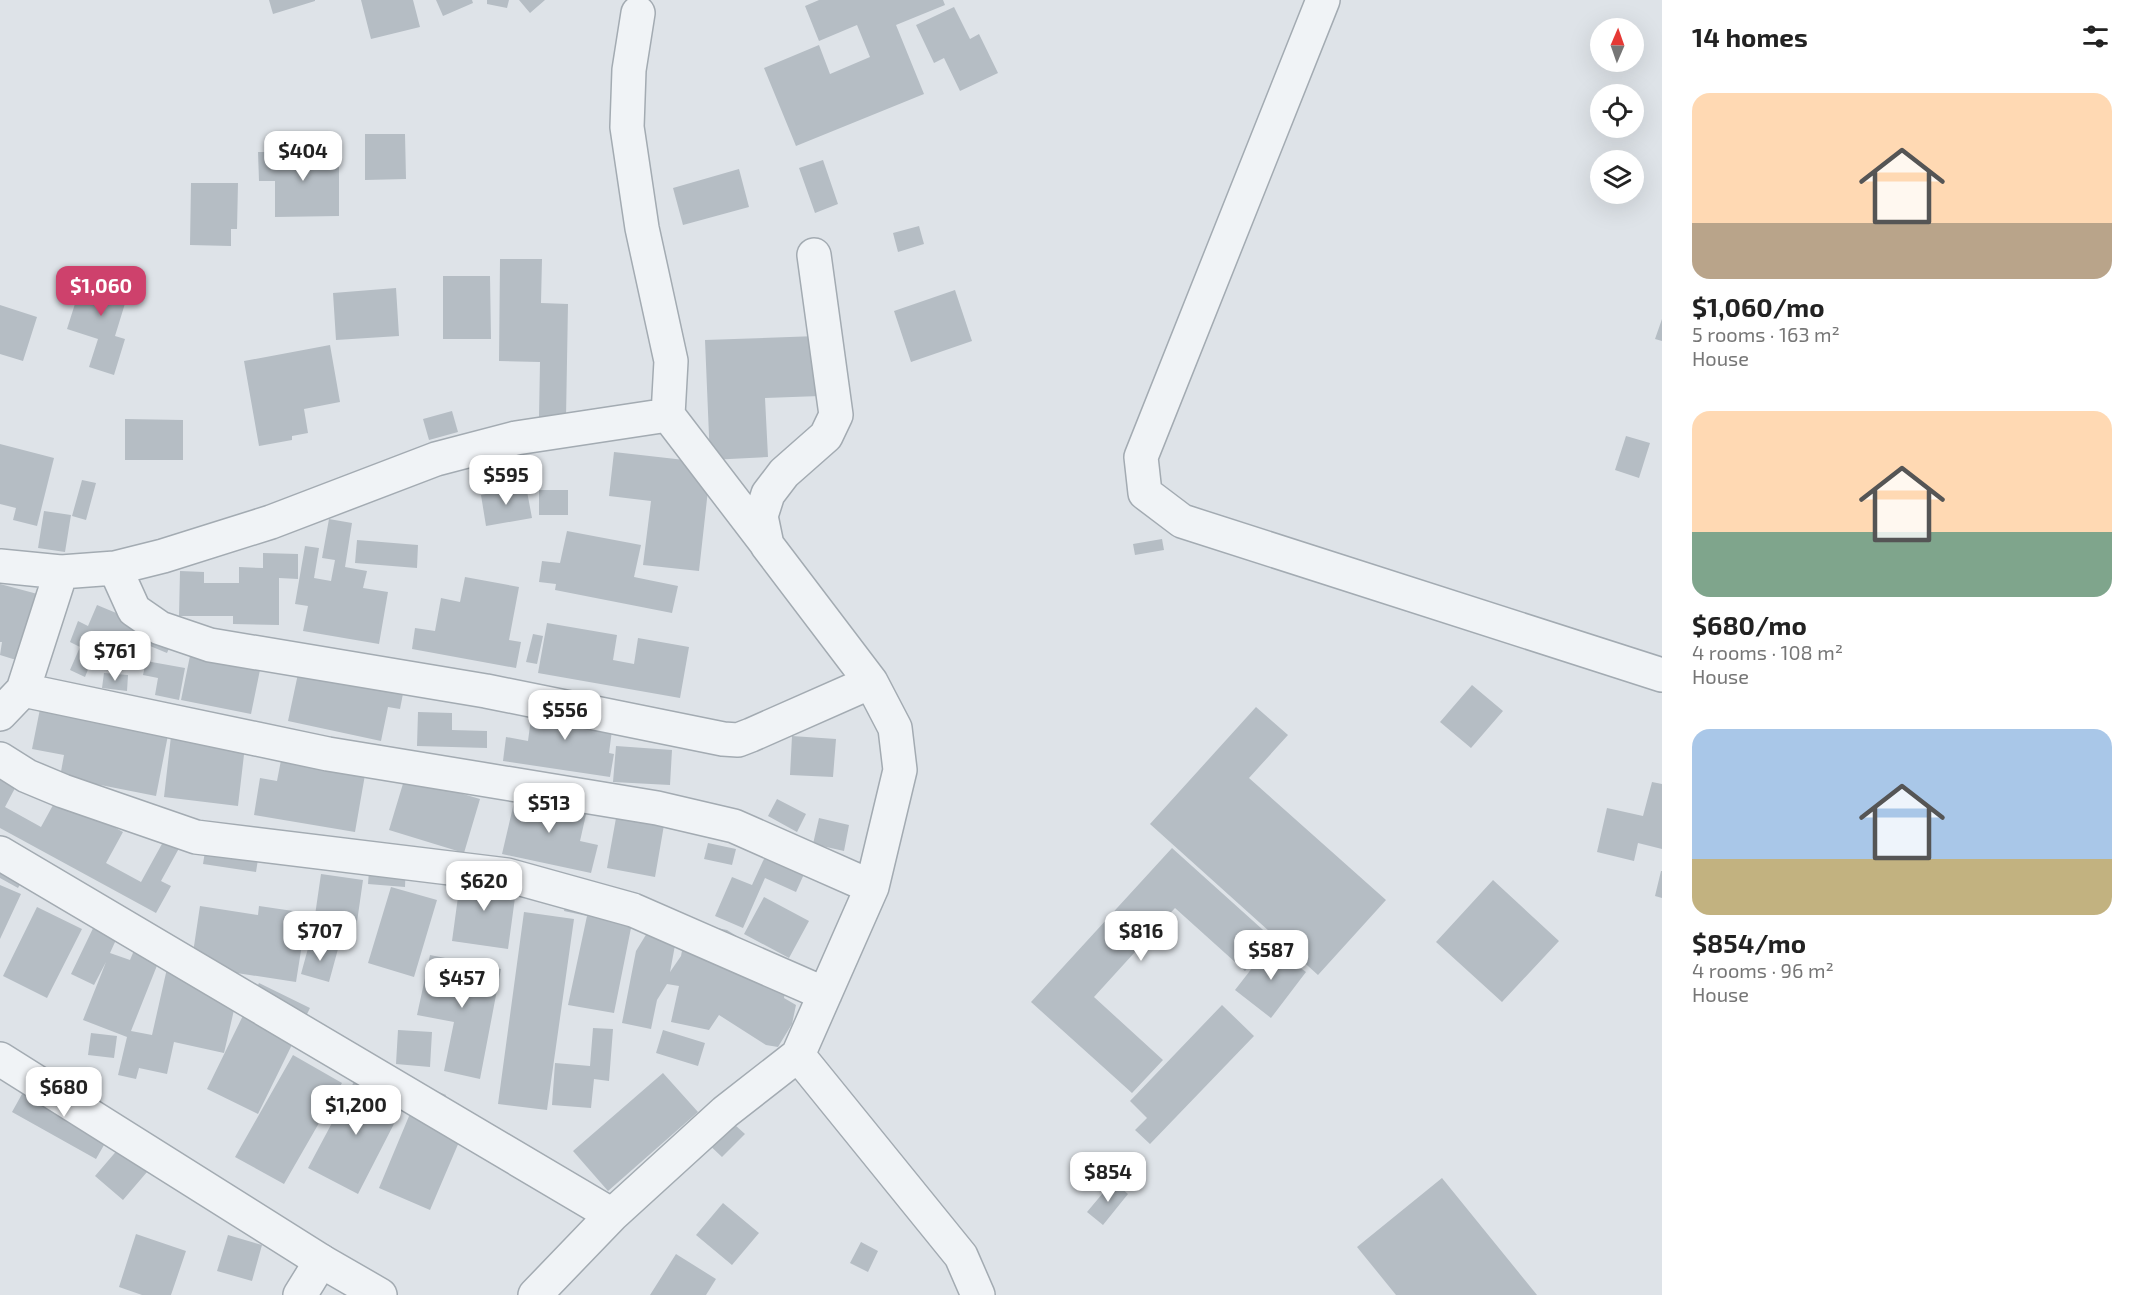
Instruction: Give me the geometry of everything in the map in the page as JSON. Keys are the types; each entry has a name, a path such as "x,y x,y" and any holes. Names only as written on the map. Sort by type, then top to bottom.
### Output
{"street":[{"path":"1323,0 1141,457 1145,494 1182,521 1662,675"},
{"path":"535,1295 612,1215 724,1112 798,1055 872,887 900,770 895,728 871,682 668,415 671,360 642,228 627,127 629,70 638,13"},
{"path":"767,546 761,516 768,494 784,473 826,436 836,415 814,255"},
{"path":"0,566 60,572 115,568 163,556 271,522 436,459 516,438 668,415"},
{"path":"115,568 134,610 160,628 210,645 486,691 723,739 738,740 751,735 871,682"},
{"path":"0,714 23,690 60,572"},
{"path":"23,690 328,754 657,808 734,826 872,887"},
{"path":"0,759 27,776 63,791 196,837 507,875 633,909 825,994"},
{"path":"0,853 612,1215"},
{"path":"798,1055 961,1257 978,1295"},
{"path":"0,1059 321,1261 380,1295"},
{"path":"300,1295 321,1261"}],"building":[{"path":"269,0 315,0 315,1 273,14"},
{"path":"361,0 413,0 420,27 371,39"},
{"path":"436,0 472,0 473,3 443,16"},
{"path":"487,0 509,0 507,8 487,4"},
{"path":"519,0 545,0 530,13"},
{"path":"819,0 943,0 945,5 896,25 924,94 796,146 764,68 819,45 830,74 870,57 857,25 819,41 805,6"},
{"path":"954,7 970,39 979,34 998,73 960,91 944,58 934,63 916,25"},
{"path":"365,134 405,134 406,179 365,180"},
{"path":"258,152 339,152 339,216 275,217 275,181 259,181"},
{"path":"823,160 838,204 815,213 799,168"},
{"path":"739,169 749,207 683,225 673,188"},
{"path":"191,183 238,183 237,229 231,229 231,246 190,245"},
{"path":"919,226 924,244 898,252 893,233"},
{"path":"500,259 542,259 541,303 568,304 566,418 539,417 540,362 499,361"},
{"path":"86,269 131,284 115,336 125,339 114,375 89,367 98,339 67,329"},
{"path":"443,276 490,276 491,339 443,339"},
{"path":"396,288 399,336 336,340 333,293"},
{"path":"955,290 972,341 911,362 894,311"},
{"path":"0,305 37,317 23,361 0,354"},
{"path":"1662,319 1662,341 1655,339"},
{"path":"817,336 820,396 765,398 768,457 710,460 705,340"},
{"path":"330,345 340,402 304,409 308,433 292,436 292,440 259,446 244,361"},
{"path":"452,411 458,432 429,440 423,419"},
{"path":"125,419 183,420 183,460 125,460"},
{"path":"1626,436 1650,443 1639,478 1615,470"},
{"path":"0,444 54,458 37,526 13,520 16,508 0,504"},
{"path":"614,452 711,463 699,571 643,565 651,501 609,496"},
{"path":"82,480 96,483 86,520 72,516"},
{"path":"526,486 532,518 486,526 481,495"},
{"path":"539,490 568,490 568,515 539,515"},
{"path":"44,511 71,515 65,552 38,548"},
{"path":"329,519 352,523 345,567 367,571 363,588 388,592 379,644 303,631 308,606 295,604 305,546 319,548 314,578 331,581 335,560 322,558"},
{"path":"567,531 641,545 634,577 678,586 672,613 555,590 556,584 539,582 542,561 560,563"},
{"path":"1162,539 1164,550 1135,555 1133,544"},
{"path":"357,540 418,545 417,568 355,563"},
{"path":"263,553 298,554 298,579 279,578 279,625 233,624 233,616 179,616 180,571 204,572 204,583 239,583 239,567 263,568"},
{"path":"465,577 519,587 509,640 521,642 516,668 412,649 415,628 435,631 441,598 460,602"},
{"path":"0,584 45,596 26,663 0,655 2,642 0,642"},
{"path":"97,605 174,637 167,653 138,641 125,670 93,657 85,677 70,670 80,647 70,642 78,621 88,626"},
{"path":"547,623 617,635 613,660 634,664 638,638 689,647 680,698 538,673"},
{"path":"533,634 543,636 537,664 526,662"},
{"path":"192,646 262,660 251,714 181,700"},
{"path":"146,661 185,668 179,700 155,695 158,678 143,675"},
{"path":"408,668 400,709 388,707 381,741 288,721 299,669"},
{"path":"104,673 128,675 127,691 102,688"},
{"path":"1472,685 1503,711 1471,748 1440,722"},
{"path":"533,703 614,715 609,753 614,754 610,777 503,761 506,737 528,741"},
{"path":"41,704 170,725 156,796 60,777 64,755 32,749"},
{"path":"1256,707 1288,735 1249,778 1386,900 1318,975 1150,824"},
{"path":"418,712 452,713 452,730 487,731 487,748 417,746"},
{"path":"173,719 245,746 238,806 164,797"},
{"path":"792,736 836,739 833,777 790,775"},
{"path":"616,746 672,750 670,785 613,782"},
{"path":"282,755 366,769 355,832 254,815 260,778 277,781"},
{"path":"0,761 23,773 5,807 41,827 58,796 123,832 106,863 141,882 168,833 183,841 161,881 171,886 156,913 0,828"},
{"path":"405,777 480,799 464,853 389,830"},
{"path":"1652,782 1662,784 1662,849 1638,843 1634,861 1597,852 1607,808 1643,816"},
{"path":"516,794 587,810 580,841 598,845 591,873 502,854"},
{"path":"777,799 806,814 797,832 768,816"},
{"path":"668,802 655,877 607,868 618,807"},
{"path":"819,818 849,825 844,851 813,844"},
{"path":"774,837 813,854 796,892 765,878 743,928 715,916 732,877 752,885"},
{"path":"708,843 736,849 732,865 704,859"},
{"path":"206,845 259,853 256,872 203,864"},
{"path":"1172,848 1273,939 1245,971 1175,908 1094,997 1163,1060 1132,1093 1031,1002"},
{"path":"0,849 30,866 18,888 0,878"},
{"path":"370,858 406,861 405,887 368,884"},
{"path":"1662,871 1662,898 1655,896"},
{"path":"321,874 363,880 354,943 312,936"},
{"path":"461,875 517,883 508,949 452,941"},
{"path":"1493,880 1559,941 1502,1002 1436,942"},
{"path":"0,885 21,894 0,939"},
{"path":"391,887 437,900 414,977 368,963"},
{"path":"764,897 809,921 789,958 744,934"},
{"path":"567,898 634,913 614,1013 568,1005 587,916 564,911"},
{"path":"200,906 258,915 259,906 307,913 296,982 191,966"},
{"path":"37,907 82,929 47,998 3,976"},
{"path":"524,912 574,919 547,1110 498,1104"},
{"path":"97,920 120,931 110,953 130,960 135,948 160,958 131,1031 152,1035 168,964 241,980 224,1053 174,1042 167,1074 139,1068 136,1079 118,1075 127,1037 83,1020 106,962 94,985 71,974"},
{"path":"655,920 679,924 670,972 681,956 684,940 703,925 727,930 790,969 784,998 796,1005 792,1024 778,1047 766,1045 719,1015 709,1030 671,1022 679,986 667,984 657,1000 651,1029 622,1023 636,951"},
{"path":"310,941 338,949 329,982 301,974"},
{"path":"1270,945 1306,972 1271,1018 1235,990"},
{"path":"430,955 501,969 480,1079 444,1071 454,1022 417,1015"},
{"path":"259,983 310,1008 258,1114 207,1089"},
{"path":"1222,1005 1254,1036 1150,1144 1135,1130 1147,1118 1130,1101"},
{"path":"593,1028 613,1029 609,1081 594,1079 591,1108 552,1105 555,1063 590,1066"},
{"path":"398,1030 432,1032 430,1067 396,1064"},
{"path":"663,1030 705,1043 698,1066 656,1053"},
{"path":"91,1033 117,1036 114,1058 88,1055"},
{"path":"293,1055 342,1083 284,1184 235,1157"},
{"path":"663,1073 698,1112 608,1191 573,1151"},
{"path":"32,1076 116,1124 96,1159 12,1112"},
{"path":"357,1076 394,1095 386,1109 398,1116 358,1194 308,1168"},
{"path":"422,1085 446,1095 440,1107 459,1142 430,1210 379,1188"},
{"path":"725,1116 745,1134 722,1157 703,1139"},
{"path":"125,1141 153,1165 123,1200 95,1176"},
{"path":"1442,1178 1537,1295 1396,1295 1357,1247"},
{"path":"1113,1181 1128,1194 1103,1225 1087,1212"},
{"path":"723,1203 759,1233 732,1265 696,1235"},
{"path":"136,1234 186,1251 171,1295 142,1295 119,1287"},
{"path":"228,1235 262,1245 252,1281 217,1271"},
{"path":"861,1242 878,1251 868,1272 850,1263"},
{"path":"676,1254 716,1279 706,1295 650,1295"}]}
